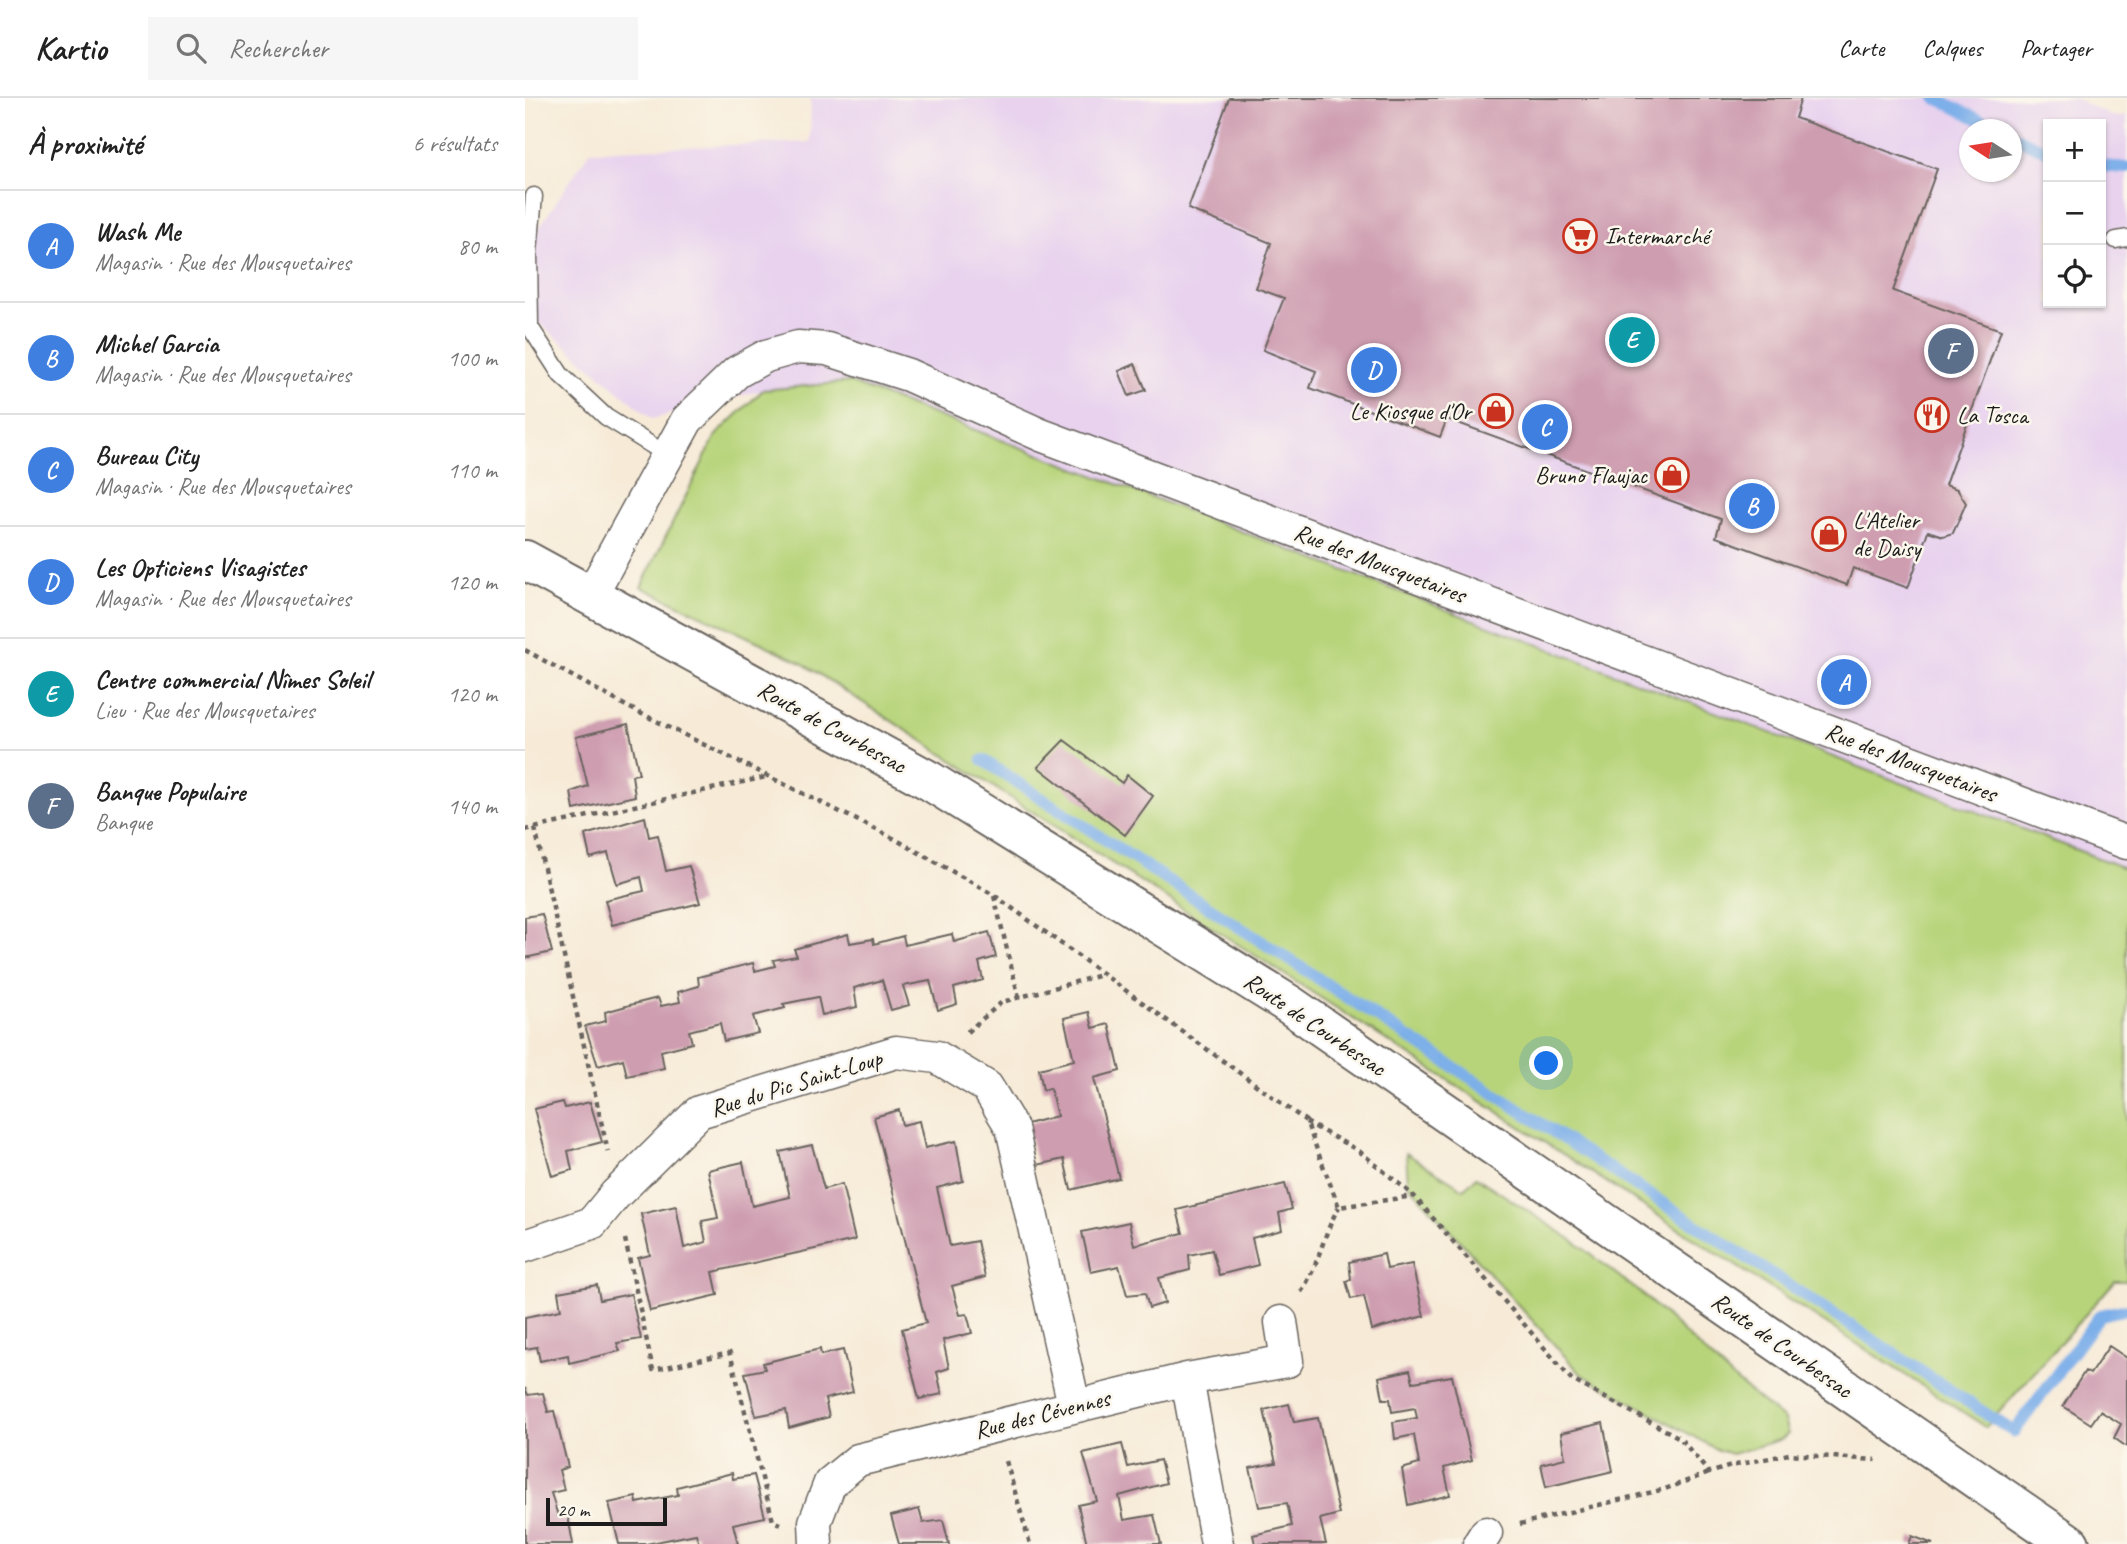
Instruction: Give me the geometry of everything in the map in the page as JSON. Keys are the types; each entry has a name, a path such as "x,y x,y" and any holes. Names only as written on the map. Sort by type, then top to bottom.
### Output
{"street":[{"name":"Rue des Mousquetaires","path":"591,595 687,420 737,372 766,356 797,347 827,349 908,375 1041,435 2127,843"},
{"name":"Route de Courbessac","path":"525,560 930,781 1290,1005 2070,1544"},
{"name":"Rue du Pic Saint-Loup","path":"525,1246 591,1223 615,1195 699,1112 896,1052 937,1057 987,1087 1012,1128 1075,1405"},
{"name":"Rue des Cévennes","path":"816,1544 815,1522 830,1483 858,1460 1187,1379 1287,1361 1281,1322"},
{"path":"1187,1379 1217,1544"}],"lane":[{"path":"534,196 529,252 530,327 561,376 606,418 669,456"}],"path":[{"path":"525,650 628,707 893,838 994,895 1305,1121 1359,1151 1414,1196 1572,1380 1680,1438 1709,1473"},
{"path":"525,830 767,776"},
{"path":"994,895 1019,998"},
{"path":"937,1057 1002,1002 1102,975"},
{"path":"1305,1121 1339,1207"},
{"path":"1281,1322 1311,1278 1333,1216 1339,1207 1414,1196"},
{"path":"996,1425 1030,1544"},
{"path":"1482,1538 1665,1489 1731,1466 1789,1454 1885,1461"}],"shaded area":[{"path":"811,98 2074,98 2111,116 2127,117 2127,869 849,382 763,390 652,419 525,311 525,249 590,151 810,142"}],"green space":[{"path":"849,382 2127,869 2127,1281 2115,1281 1986,1427 797,660 641,587 716,435 763,390"},
{"path":"1406,1153 1464,1189 1476,1177 1574,1241 1643,1295 1735,1380 1784,1420 1788,1434 1782,1439 1732,1454 1718,1450 1581,1374 1408,1184"}],"building":[{"path":"1229,98 1801,98 1795,118 1937,169 1893,291 2001,330 1945,485 1957,489 1966,503 1953,533 1943,536 1928,531 1908,588 1853,568 1847,585 1716,537 1721,519 1447,419 1440,437 1310,388 1316,371 1263,350 1284,298 1256,288 1271,243 1188,209"},
{"path":"1135,364 1146,390 1129,396 1119,371"},
{"path":"628,724 639,774 632,775 635,796 574,810 571,792 588,786 576,737"},
{"path":"1064,740 1122,783 1127,775 1153,796 1125,835 1038,767"},
{"path":"645,817 649,837 658,835 666,871 689,866 700,903 612,925 605,900 644,891 641,877 617,884 608,853 590,858 585,835"},
{"path":"542,914 552,952 525,958 525,917"},
{"path":"989,932 996,957 979,962 983,980 954,988 957,1004 938,1010 930,981 903,986 909,1005 891,1010 882,980 854,988 857,1007 822,1015 818,997 783,1004 785,1008 753,1016 758,1033 724,1041 720,1023 689,1031 692,1043 661,1051 664,1068 627,1076 623,1059 598,1066 585,1026 606,1021 605,1012 630,1005 658,998 661,1006 680,1002 678,992 699,986 698,977 753,963 755,971 775,966 773,960 797,956 794,949 848,934 850,943 873,939 874,944 903,936 905,945 952,934 954,942"},
{"path":"1089,1012 1093,1028 1109,1024 1120,1071 1094,1078 1119,1178 1071,1190 1064,1159 1037,1165 1027,1124 1057,1116 1050,1088 1043,1090 1039,1069 1074,1060 1064,1018"},
{"path":"563,1102 565,1108 590,1102 602,1142 568,1151 572,1170 552,1176 534,1109"},
{"path":"899,1110 902,1125 919,1121 925,1148 956,1141 963,1181 937,1188 950,1246 977,1241 985,1277 952,1286 960,1315 967,1314 972,1333 943,1340 949,1368 937,1372 942,1394 919,1399 902,1329 926,1323 874,1117"},
{"path":"812,1145 824,1189 842,1184 855,1240 713,1272 718,1295 650,1311 638,1258 650,1255 641,1214 676,1206 684,1248 706,1242 702,1221 718,1218 708,1170 743,1162 752,1206 790,1197 780,1152"},
{"path":"1285,1184 1292,1209 1279,1213 1282,1230 1252,1238 1258,1265 1219,1275 1212,1250 1189,1255 1190,1270 1159,1278 1165,1303 1149,1308 1145,1293 1127,1295 1119,1266 1091,1272 1082,1232 1129,1222 1134,1245 1183,1233 1177,1210"},
{"path":"1384,1254 1387,1269 1412,1264 1424,1316 1372,1330 1364,1296 1351,1299 1346,1281 1351,1279 1349,1262"},
{"path":"597,1285 600,1300 631,1294 641,1339 617,1343 620,1351 569,1363 568,1355 540,1361 537,1347 525,1349 525,1317 561,1310 558,1292"},
{"path":"2109,1346 2127,1358 2127,1447 2114,1438 2121,1424 2100,1411 2091,1424 2063,1406 2085,1371 2090,1374"},
{"path":"820,1349 821,1355 843,1350 853,1392 825,1399 829,1417 789,1428 786,1410 756,1416 745,1373 765,1369 763,1363"},
{"path":"1410,1370 1413,1382 1452,1376 1472,1460 1444,1468 1450,1495 1408,1505 1402,1469 1419,1464 1414,1435 1395,1439 1393,1422 1417,1418 1415,1408 1392,1412 1390,1399 1383,1399 1379,1377"},
{"path":"525,1388 528,1395 543,1393 548,1412 554,1411 568,1467 559,1470 564,1490 551,1493 558,1516 568,1516 573,1544 525,1544"},
{"path":"1289,1404 1294,1422 1318,1418 1339,1514 1320,1519 1326,1544 1255,1544 1253,1535 1292,1526 1287,1503 1259,1507 1250,1468 1276,1463 1264,1410"},
{"path":"1603,1423 1613,1471 1546,1487 1541,1464 1565,1458 1561,1433"},
{"path":"1122,1444 1128,1467 1160,1460 1166,1483 1119,1496 1124,1520 1154,1515 1161,1544 1087,1544 1078,1505 1097,1501 1083,1453"},
{"path":"732,1473 733,1479 754,1475 765,1517 733,1524 738,1544 699,1544 696,1534 646,1544 619,1544 609,1503 636,1497 637,1503 678,1495 677,1487"},
{"path":"919,1509 923,1523 943,1520 949,1544 899,1544 891,1516"},
{"path":"1912,1536 1933,1544 1909,1544"}],"waterway":[{"path":"1936,98 1978,119"},
{"path":"2022,140 2043,150"},
{"path":"2106,166 2127,168"},
{"path":"983,760 2014,1432 2100,1315 2127,1309"}],"place":[{"name":"Intermarché","path":"1580,236"},
{"name":"Centre commercial Nîmes Soleil","path":"1632,340"},
{"name":"Banque Populaire","path":"1951,351"},
{"name":"Les Opticiens Visagistes","path":"1374,370"},
{"name":"Le Kiosque d'Or","path":"1496,411"},
{"name":"La Tosca","path":"1932,415"},
{"name":"Bureau City","path":"1545,427"},
{"name":"Bruno Flaujac","path":"1672,475"},
{"name":"Michel Garcia","path":"1752,506"},
{"name":"L'Atelier de Daisy","path":"1829,534"},
{"name":"Wash Me","path":"1844,682"}]}
